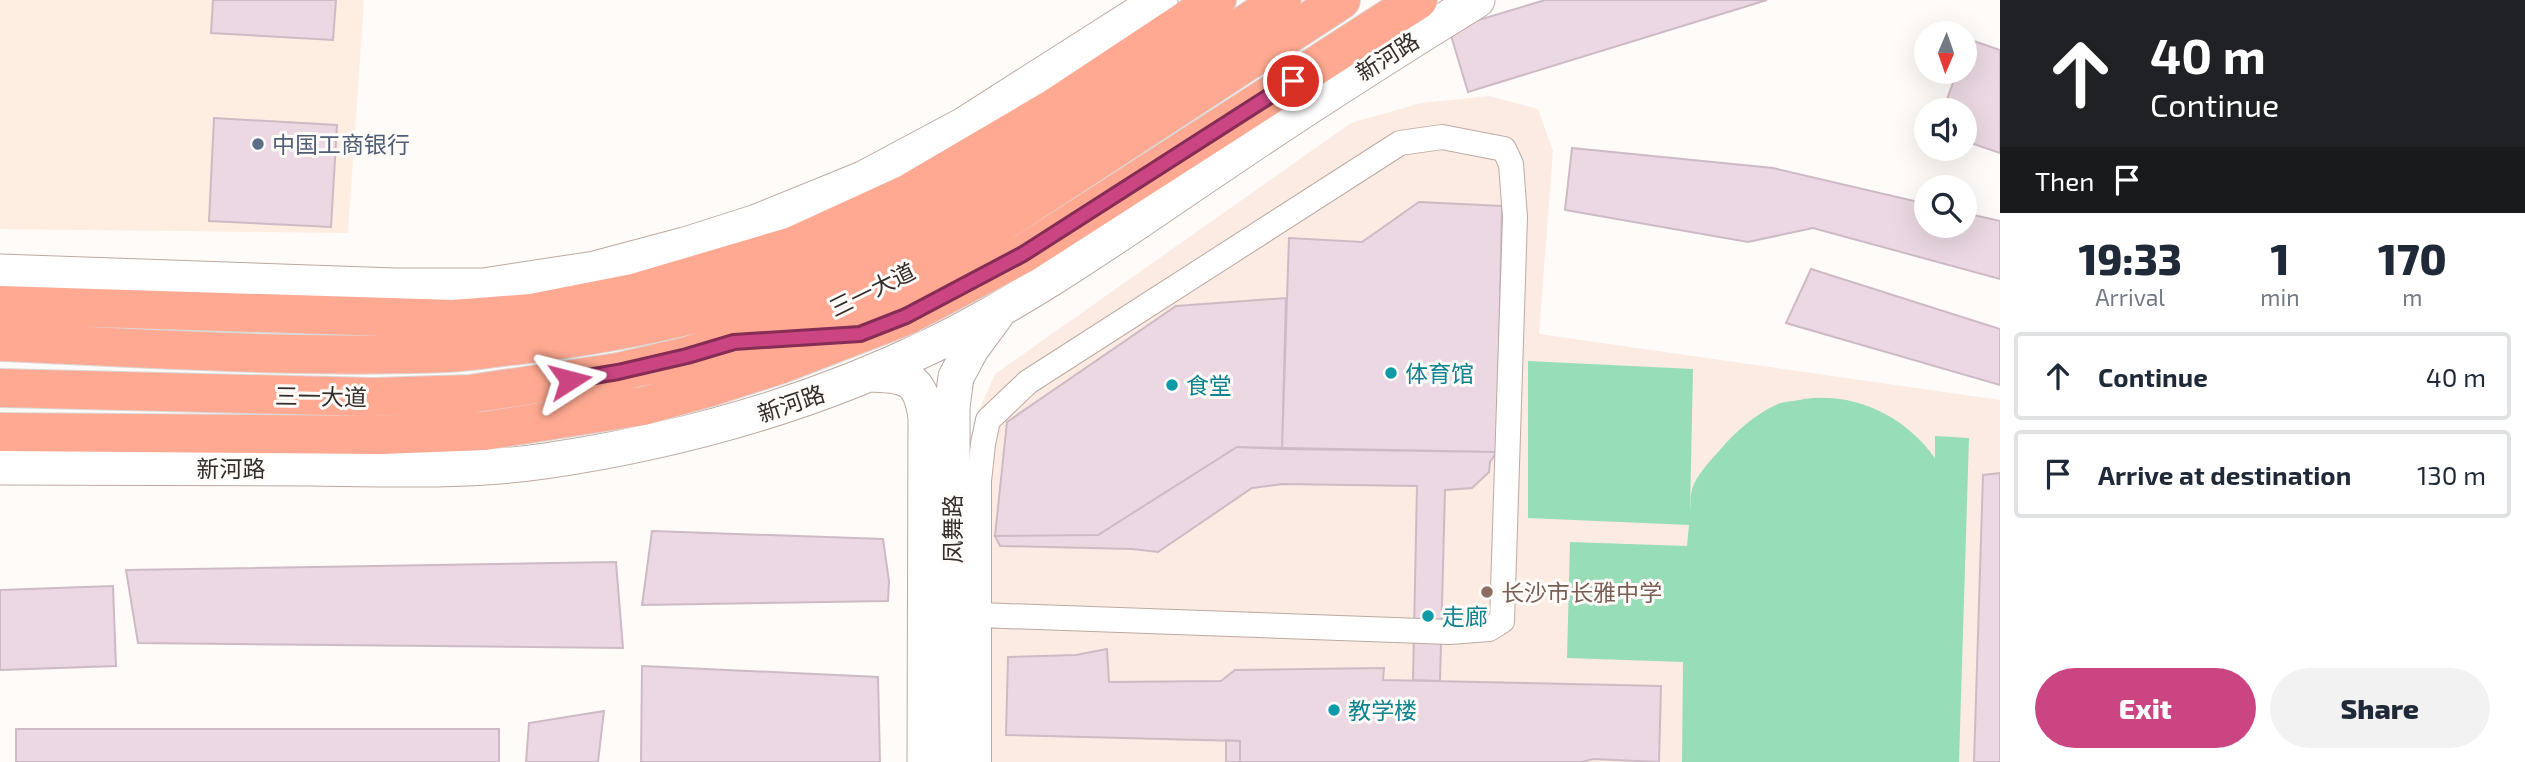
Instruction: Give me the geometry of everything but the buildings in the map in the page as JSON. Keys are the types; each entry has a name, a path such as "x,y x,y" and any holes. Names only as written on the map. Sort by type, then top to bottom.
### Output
{"highway":[{"path":"0,305 453,319 532,313 634,293 793,246 909,193 1052,109 1217,0"},
{"name":"三一大道","path":"0,342 275,353 449,353 579,338 648,326 728,305 864,255 941,217 1045,155 1282,0"},
{"name":"三一大道","path":"0,388 373,397 470,394 591,376 687,356 813,317 899,278 993,228 1341,0"},
{"path":"0,432 382,435 474,431 570,419 643,406 711,387 779,365 906,316 1023,254 1418,0"},
{"path":"728,305 825,231"},
{"path":"453,319 579,338"},
{"path":"734,342 860,334"},
{"path":"474,431 591,376"}],"street":[{"path":"0,272 408,286 483,286 595,269 757,222 863,179 964,125 1160,0"},
{"name":"新河路","path":"0,467 448,469 542,461 630,447 726,425 807,399 869,374 1000,309 1120,234 1381,59 1477,0"},
{"path":"979,615 1450,632 1489,629 1502,621 1515,217 1511,164 1504,149 1443,137 1400,144 1028,382 988,420 979,481 979,615 979,762"},
{"name":"凤舞路","path":"953,762 952,407 956,377 971,349 1000,309"},
{"name":"凤舞路","path":"869,374 892,374 910,380 923,395 926,417 925,762"}],"shaded area":[{"path":"0,0 364,0 348,233 0,229"},
{"name":"长沙市长雅中学","path":"1489,96 1538,109 1553,151 1539,334 2000,400 2000,762 975,762 973,423 995,374 1351,123 1421,103"}],"green space":[{"path":"1528,361 1693,369 1690,511 1694,485 1707,464 1746,424 1781,403 1804,399 1842,399 1877,410 1909,430 1935,458 1935,436 1969,438 1959,762 1682,762 1683,662 1567,658 1570,542 1687,546 1689,525 1528,518"}],"place":[{"name":"中国工商银行","path":"258,144"},
{"name":"体育馆","path":"1391,373"},
{"name":"食堂","path":"1172,385"},
{"name":"长沙市长雅中学","path":"1487,592"},
{"name":"走廊","path":"1428,616"},
{"name":"教学楼","path":"1334,710"}],"route":[{"path":"570,380 618,372 734,342 860,334 906,316 1023,254 1293,81"}]}
